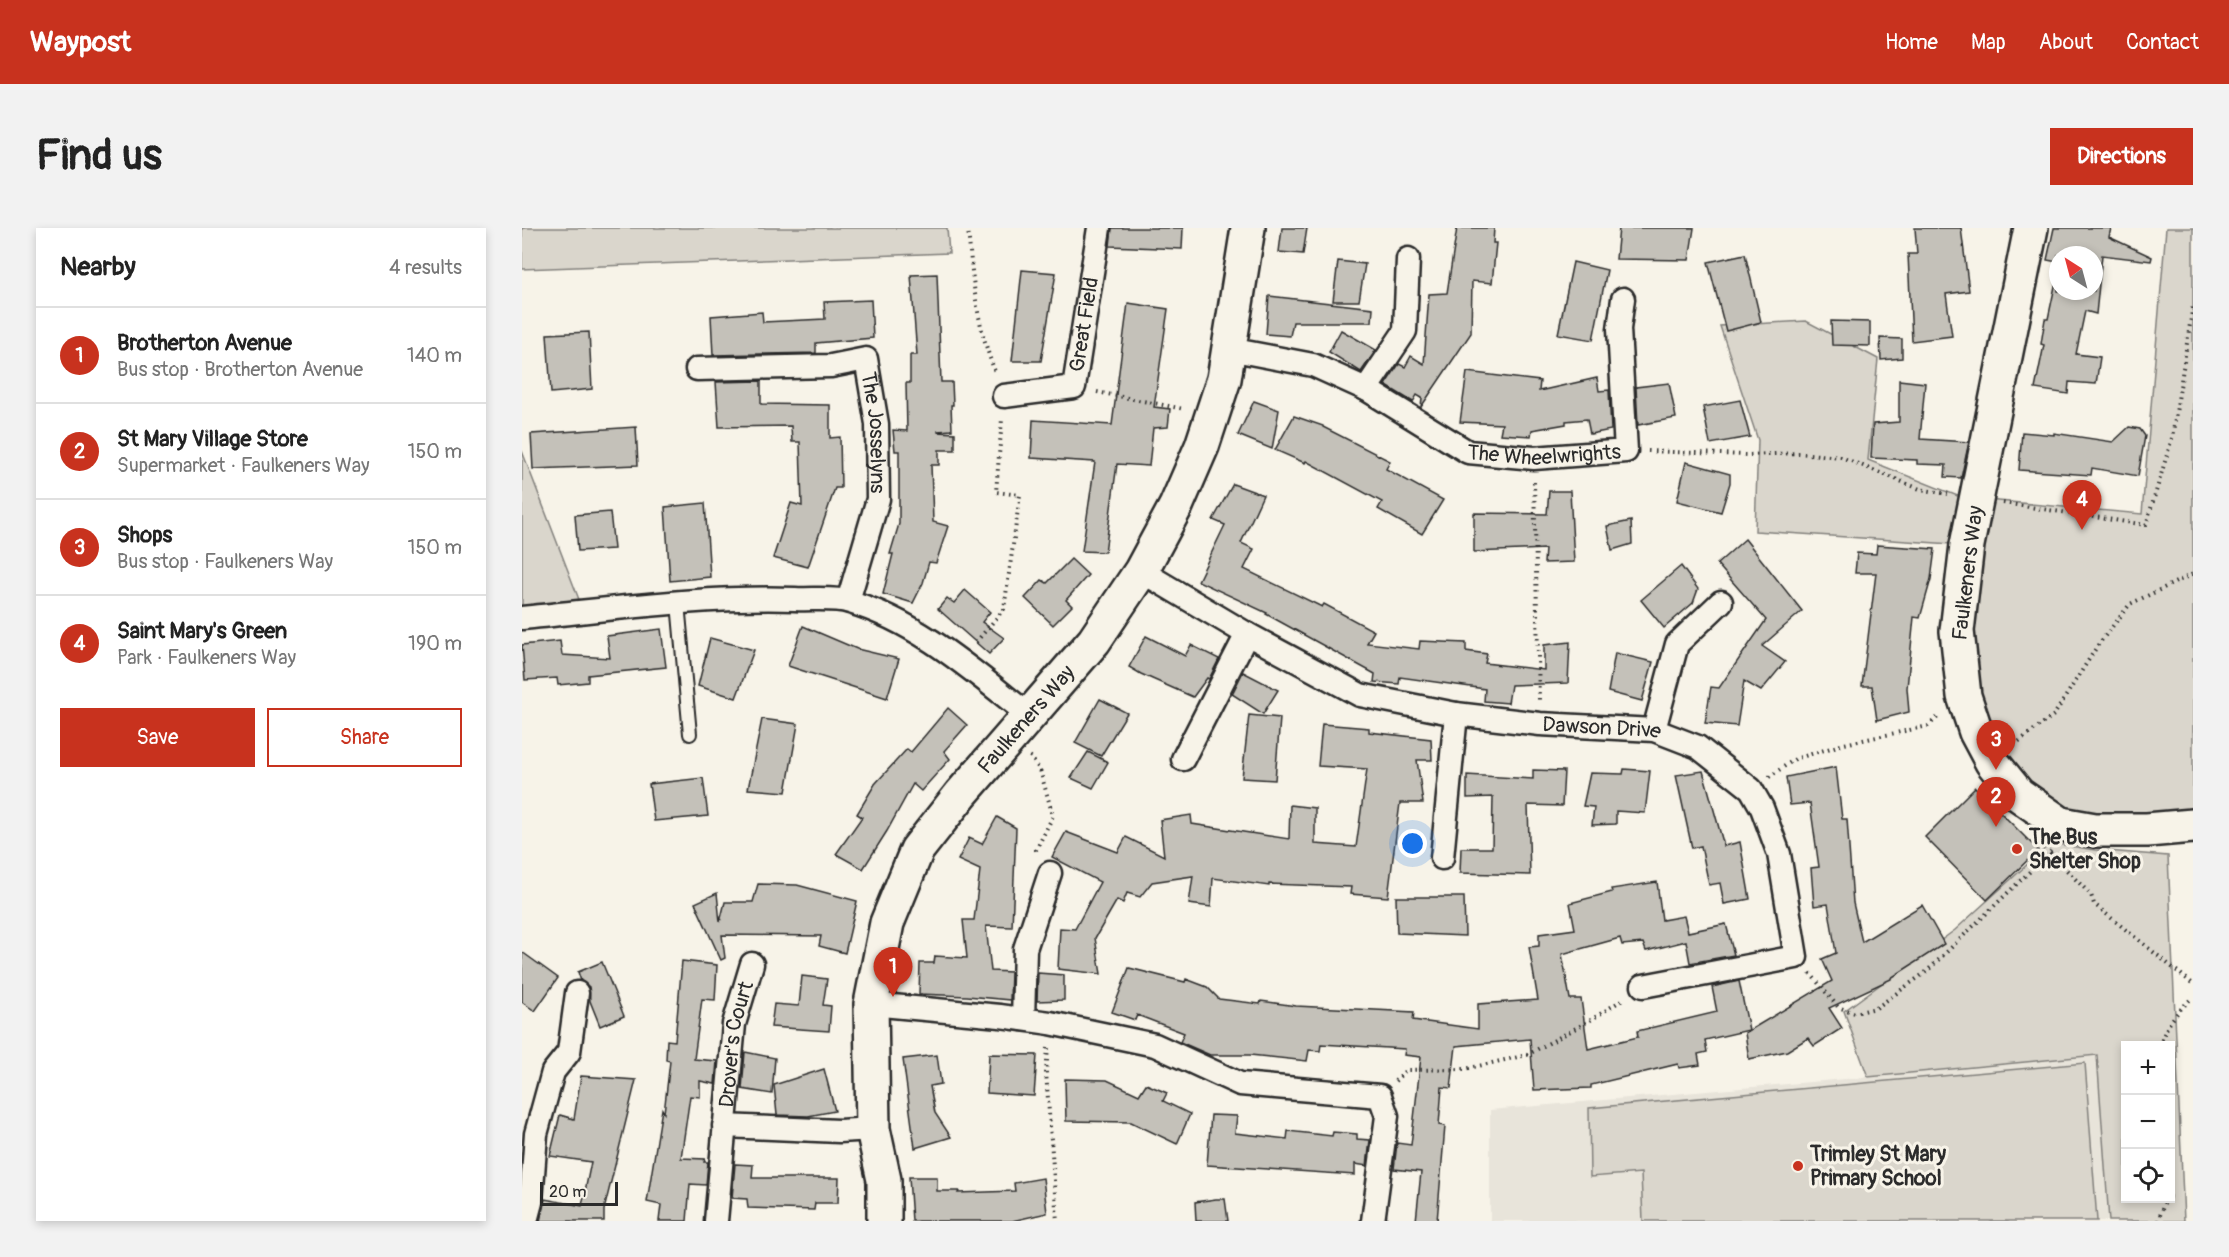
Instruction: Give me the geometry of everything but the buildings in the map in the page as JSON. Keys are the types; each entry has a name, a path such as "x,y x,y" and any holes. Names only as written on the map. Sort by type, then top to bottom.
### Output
{"street":[{"name":"Great Field","path":"1004,396 1074,387 1099,228"},
{"name":"Faulkeners Way","path":"884,1221 884,1180 873,1129 871,1004 887,923 917,850 960,794 1094,641 1141,571 1176,506 1202,446 1224,379 1248,228"},
{"name":"Faulkeners Way","path":"2031,228 1967,545 1957,631 1964,696 1976,732 1992,762 2051,840 2095,830 2147,830 2193,826"},
{"path":"1366,389 1405,331 1408,259"},
{"name":"The Wheelwrights","path":"1229,349 1313,365 1366,389 1468,452 1534,458 1626,451 1618,329 1623,299"},
{"name":"The Josselyns","path":"697,369 831,366 866,359 877,424 878,499 848,601"},
{"name":"Dawson Drive","path":"1141,571 1247,634 1360,694 1456,714 1540,724 1654,730 1698,747 1751,789 1762,808 1779,854 1796,957"},
{"path":"522,618 678,603 763,598 848,601 906,625 960,661 1022,725"},
{"path":"1654,730 1677,644 1721,602"},
{"path":"1183,759 1247,634"},
{"path":"1442,858 1456,714"},
{"path":"1023,1018 1025,949 1050,873"},
{"path":"1643,986 1796,957"},
{"name":"Drover's Court","path":"716,1221 734,1024 752,964"},
{"path":"526,1221 531,1202 536,1134 553,1072 569,1052 577,993"},
{"path":"871,1004 1023,1018 1155,1045 1239,1084 1380,1096 1387,1116 1373,1221"},
{"name":"Drover's Court","path":"724,1126 839,1131 873,1129"}],"lane":[{"path":"678,603 690,734"}],"path":[{"path":"960,661 1004,609 1020,495 996,492 1004,396 986,348 972,278 968,228"},
{"path":"1626,451 1747,455 1798,453 1841,457 1920,489 2146,525 2172,438 2193,305"},
{"path":"1074,387 1211,415"},
{"path":"1534,458 1540,724"},
{"path":"1992,762 2054,715 2098,645 2130,604 2193,574"},
{"path":"1751,789 1795,759 1844,744 1928,726 1964,696"},
{"path":"1022,725 1040,770 1053,816 1036,850 1050,873"},
{"path":"1796,957 1838,1007 1855,1013 1876,1008 1926,972 2051,840 2091,895 2094,904 2193,984"},
{"path":"1380,1096 1406,1070 1465,1069 1527,1055 1589,1021 1643,986"},
{"path":"2161,1041 2171,1019 2193,998"},
{"path":"1050,1023 1046,1072 1057,1221"},
{"path":"2158,1221 2164,1203"}],"shaded area":[{"path":"522,228 947,228 949,253 522,269"},
{"path":"2166,228 2193,228 2193,826 2061,824 1976,732 1967,545 1755,531 1758,440 1720,326 1806,321 1878,359 1868,460 1975,503 1976,499 2142,514"},
{"path":"522,451 580,602 522,609"},
{"path":"2051,843 2095,850 2168,856 2184,1221 2109,1221 2097,1055 1868,1077 1844,1011 1955,930"},
{"name":"Trimley St Mary Primary School","path":"2097,1055 2109,1221 1490,1221 1490,1110"},
{"name":"Trimley St Mary Primary School","path":"2085,1063 2097,1221 1643,1221 1641,1173 1590,1177 1589,1108"}],"place":[{"name":"Saint Mary's Green","path":"2082,530"},
{"name":"Shops","path":"1996,770"},
{"name":"St Mary Village Store","path":"1996,827"},
{"name":"The Bus Shelter Shop","path":"2017,849"},
{"name":"Brotherton Avenue","path":"893,997"},
{"name":"Trimley St Mary Primary School","path":"1798,1166"}]}
